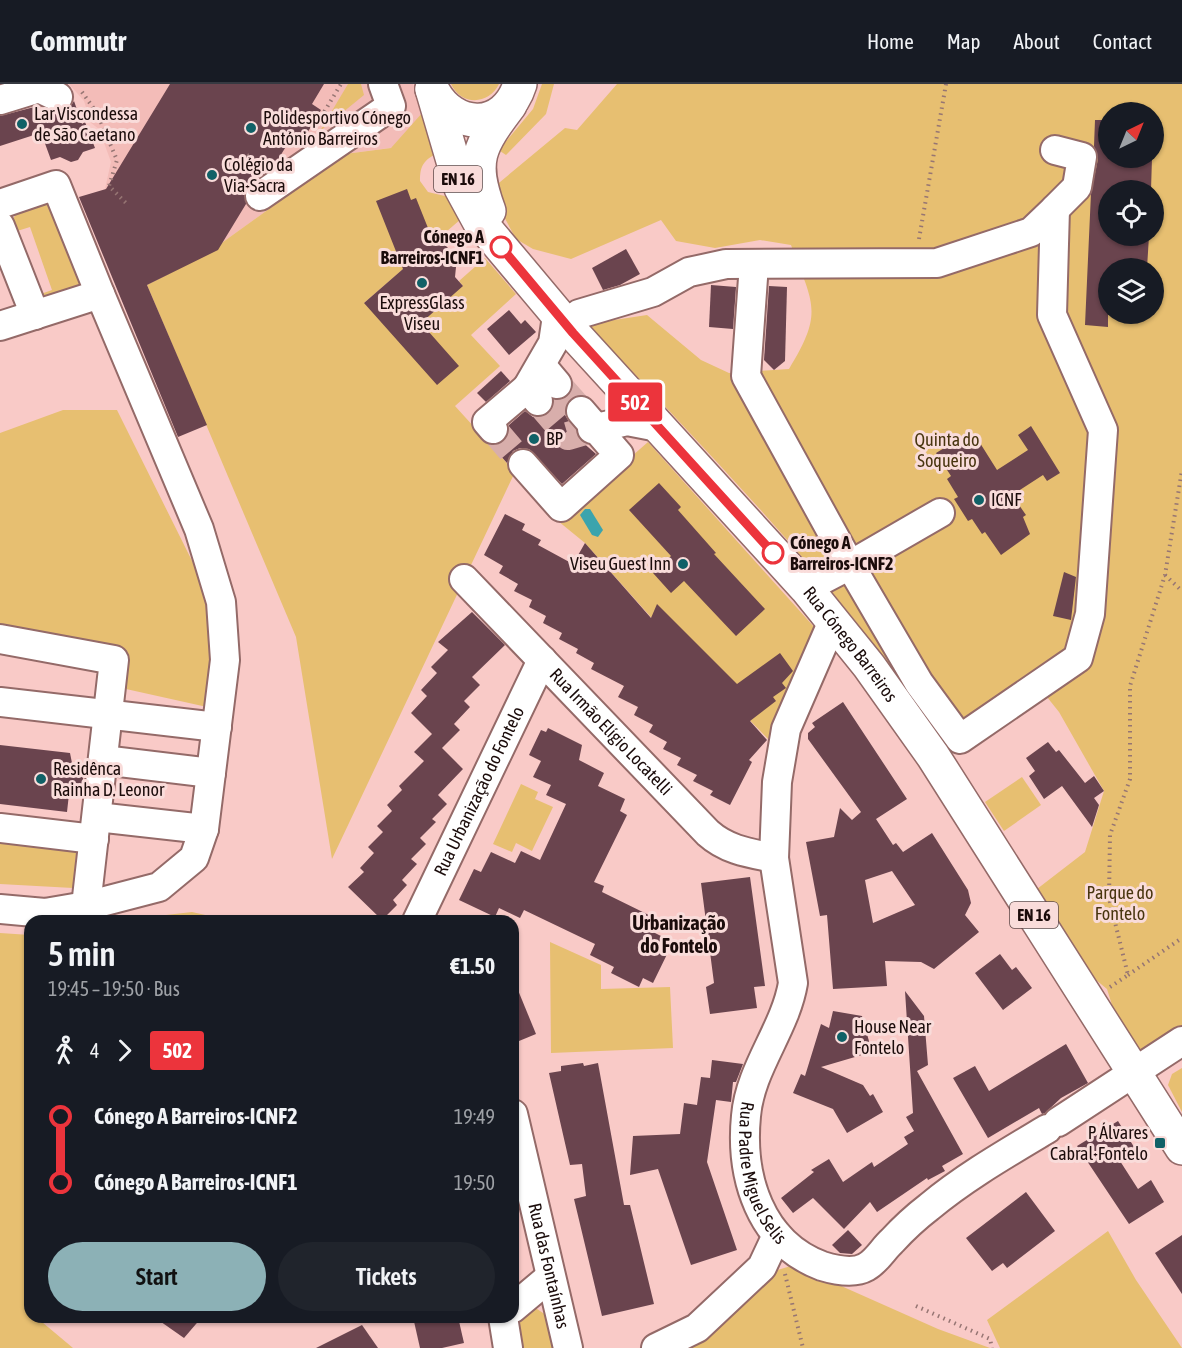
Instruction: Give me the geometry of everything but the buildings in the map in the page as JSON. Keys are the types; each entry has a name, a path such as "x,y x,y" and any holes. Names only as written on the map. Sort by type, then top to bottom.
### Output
{"main road":[{"name":"EN 16","path":"432,86 439,102 461,118 488,119 515,94"},
{"name":"Rua Cónego Barreiros","path":"432,86 465,196 479,221 562,320 806,588 869,666 933,756 1135,1074"},
{"name":"Rua Cónego Barreiros","path":"509,257 488,210 478,180 478,171 484,143 515,94"},
{"name":"EN 16","path":"1135,1074 1182,1148"}],"street":[{"path":"260,196 391,106 382,84"},
{"path":"0,100 39,88 67,90"},
{"path":"493,429 487,422 541,385 562,320 653,292 689,272 726,264 937,263 1031,232 1077,187 1082,157 1054,150"},
{"path":"0,204 56,185 199,529 221,602 225,660 204,829 194,858 159,887 86,906 45,913 0,909"},
{"path":"754,264 746,376 850,565 920,683 960,739 1078,658 1090,614 1103,430 1052,315 1055,209"},
{"path":"0,226 35,315"},
{"path":"0,326 100,294"},
{"path":"523,464 561,507 620,454 589,422 627,421 658,427"},
{"path":"806,588 940,513"},
{"name":"Rua Irmão Elígio Locatelli","path":"464,579 720,844 774,858"},
{"name":"Rua Padre Miguel Selis","path":"832,621 786,729 777,782 774,858 793,983 790,1002 760,1062 746,1114 745,1147 748,1177 758,1208 777,1235 789,1248 808,1260 828,1268 857,1270 873,1262 928,1207 979,1170 1135,1074 1182,1041"},
{"path":"0,639 114,660 86,906"},
{"name":"Rua Urbanização do Fontelo","path":"420,915 542,660"},
{"path":"0,702 217,728"},
{"path":"103,760 211,773"},
{"path":"0,828 204,829"},
{"name":"Rua das Fontaínhas","path":"519,1140 568,1348"},
{"path":"656,1348 697,1328 762,1267 777,1235"},
{"path":"519,1303 550,1277"},
{"path":"503,1323 508,1348"}],"path":[{"path":"311,135 341,84"},
{"path":"915,264 946,84"},
{"path":"67,90 97,114 117,160 109,186 126,203"},
{"path":"1128,975 1109,898 1110,835 1130,779 1130,686 1165,575 1182,470"},
{"path":"1165,575 1181,588"},
{"path":"1089,1001 1182,938"},
{"path":"777,1235 803,1348"},
{"path":"916,1306 990,1339 992,1348"}],"shaded area":[{"name":"Colégio da Via-Sacra","path":"69,84 413,84 435,142 345,154 205,255 115,210 105,189 111,162 99,129 91,123 84,101"}],"green space":[{"path":"348,84 361,84 364,95 320,131"},
{"path":"451,84 499,84 489,96 475,100 461,96"},
{"path":"542,84 554,84 546,114 506,155 500,151 503,145 533,109"},
{"name":"Quinta do Soqueiro","path":"617,84 1182,84 1182,1028 1142,1054 1112,1005 1107,989 1096,980 1037,889 1085,852 1104,791 1059,712 1031,677 942,740 862,629 819,576 728,474 588,324 647,315 701,360 729,373 789,369 800,350 811,320 809,295 791,245 760,240 715,248 676,241 661,220 571,259 533,249 516,239 502,213 494,187 565,128 577,130"},
{"path":"423,112 438,153 424,164 420,181 428,192 453,198 461,219 364,303 463,286 459,281 485,258 516,294 471,335 500,366 455,406 515,472 332,859 296,637 147,285 205,255 345,154 391,148"},
{"path":"42,202 49,206 82,279 80,287 52,303 38,295 52,290 30,227 14,232 12,222 17,211"},
{"path":"63,410 117,410 204,585 213,631 207,707 126,689 129,657 0,633 0,433"},
{"path":"648,442 815,628 771,742 673,642 585,543 558,521"},
{"path":"1022,777 1041,805 1004,831 985,802"},
{"path":"521,784 538,792 535,799 553,807 532,851 516,843 512,852 493,844"},
{"path":"0,835 77,843 73,888 0,884"},
{"path":"192,912 205,915 166,915"},
{"path":"0,933 24,935 24,1323 43,1323 73,1348 0,1348"},
{"path":"550,942 601,965 601,989 670,987 673,1048 551,1053"},
{"path":"1182,1068 1182,1112 1168,1085 1172,1074"},
{"path":"1108,1231 1136,1280 1182,1348 1000,1348 987,1320"},
{"path":"794,1265 938,1329 990,1348 677,1348 771,1272"},
{"path":"534,1307 546,1315 555,1348 521,1348 517,1323 519,1323 519,1318"}],"water":[{"path":"585,509 590,509 603,530 598,537 592,535 580,515"}],"tunnel":[{"path":"557,384 581,411"},
{"path":"538,401 568,436 592,429"},
{"path":"493,429 523,464"}],"bus line":[{"name":"502","path":"501,247 573,333 773,553"}],"place":[{"name":"Lar Viscondessa de São Caetano","path":"22,124"},
{"name":"Polidesportivo Cónego António Barreiros","path":"251,128"},
{"name":"Colégio da Via-Sacra","path":"212,175"},
{"name":"Cónego A Barreiros-ICNF1","path":"501,247"},
{"name":"ExpressGlass Viseu","path":"422,283"},
{"name":"BP","path":"534,439"},
{"name":"ICNF","path":"979,500"},
{"name":"Cónego A Barreiros-ICNF2","path":"773,553"},
{"name":"Viseu Guest Inn","path":"683,564"},
{"name":"Residênca Rainha D. Leonor","path":"41,779"},
{"name":"House Near Fontelo","path":"842,1037"},
{"name":"P Álvares Cabral-Fontelo","path":"1160,1143"}],"district":[{"name":"Urbanização do Fontelo","path":"679,934"}],"park label":[{"name":"Parque do Fontelo","path":"1120,903"}]}
